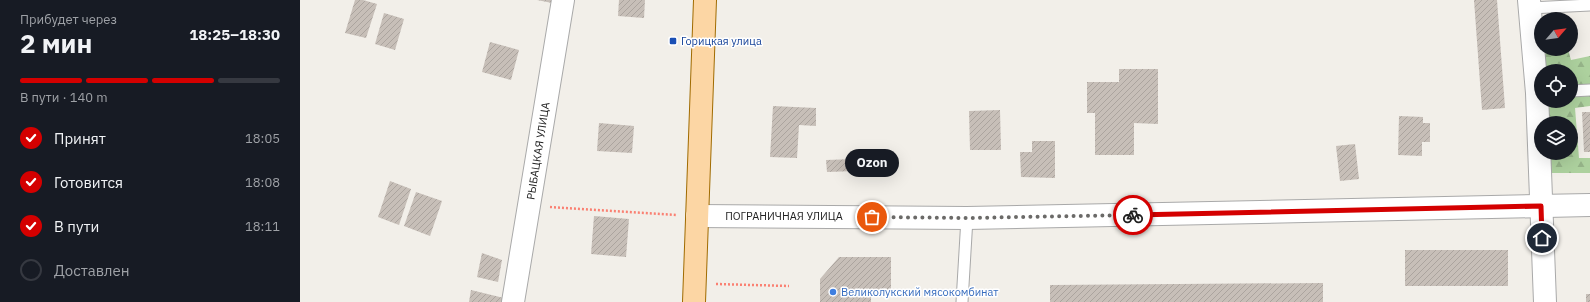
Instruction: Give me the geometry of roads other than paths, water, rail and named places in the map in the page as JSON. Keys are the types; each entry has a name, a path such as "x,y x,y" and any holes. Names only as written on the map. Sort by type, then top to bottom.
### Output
{"main road":[{"path":"695,292 705,0"}],"street":[{"name":"РЫБАЦКАЯ УЛИЦА","path":"513,302 563,0"},
{"path":"1530,4 1536,64"},
{"path":"1539,108 1545,302"},
{"name":"ПОГРАНИЧНАЯ УЛИЦА","path":"697,216 967,218 1590,205"}],"lane":[{"path":"1530,4 1590,5"},
{"path":"1578,91 1590,90"},
{"path":"962,302 967,218"}],"place":[{"name":"Горицкая улица","path":"673,41"},
{"name":"Ozon","path":"872,217"},
{"name":"Великолукский мясокомбинат","path":"833,292"}]}
